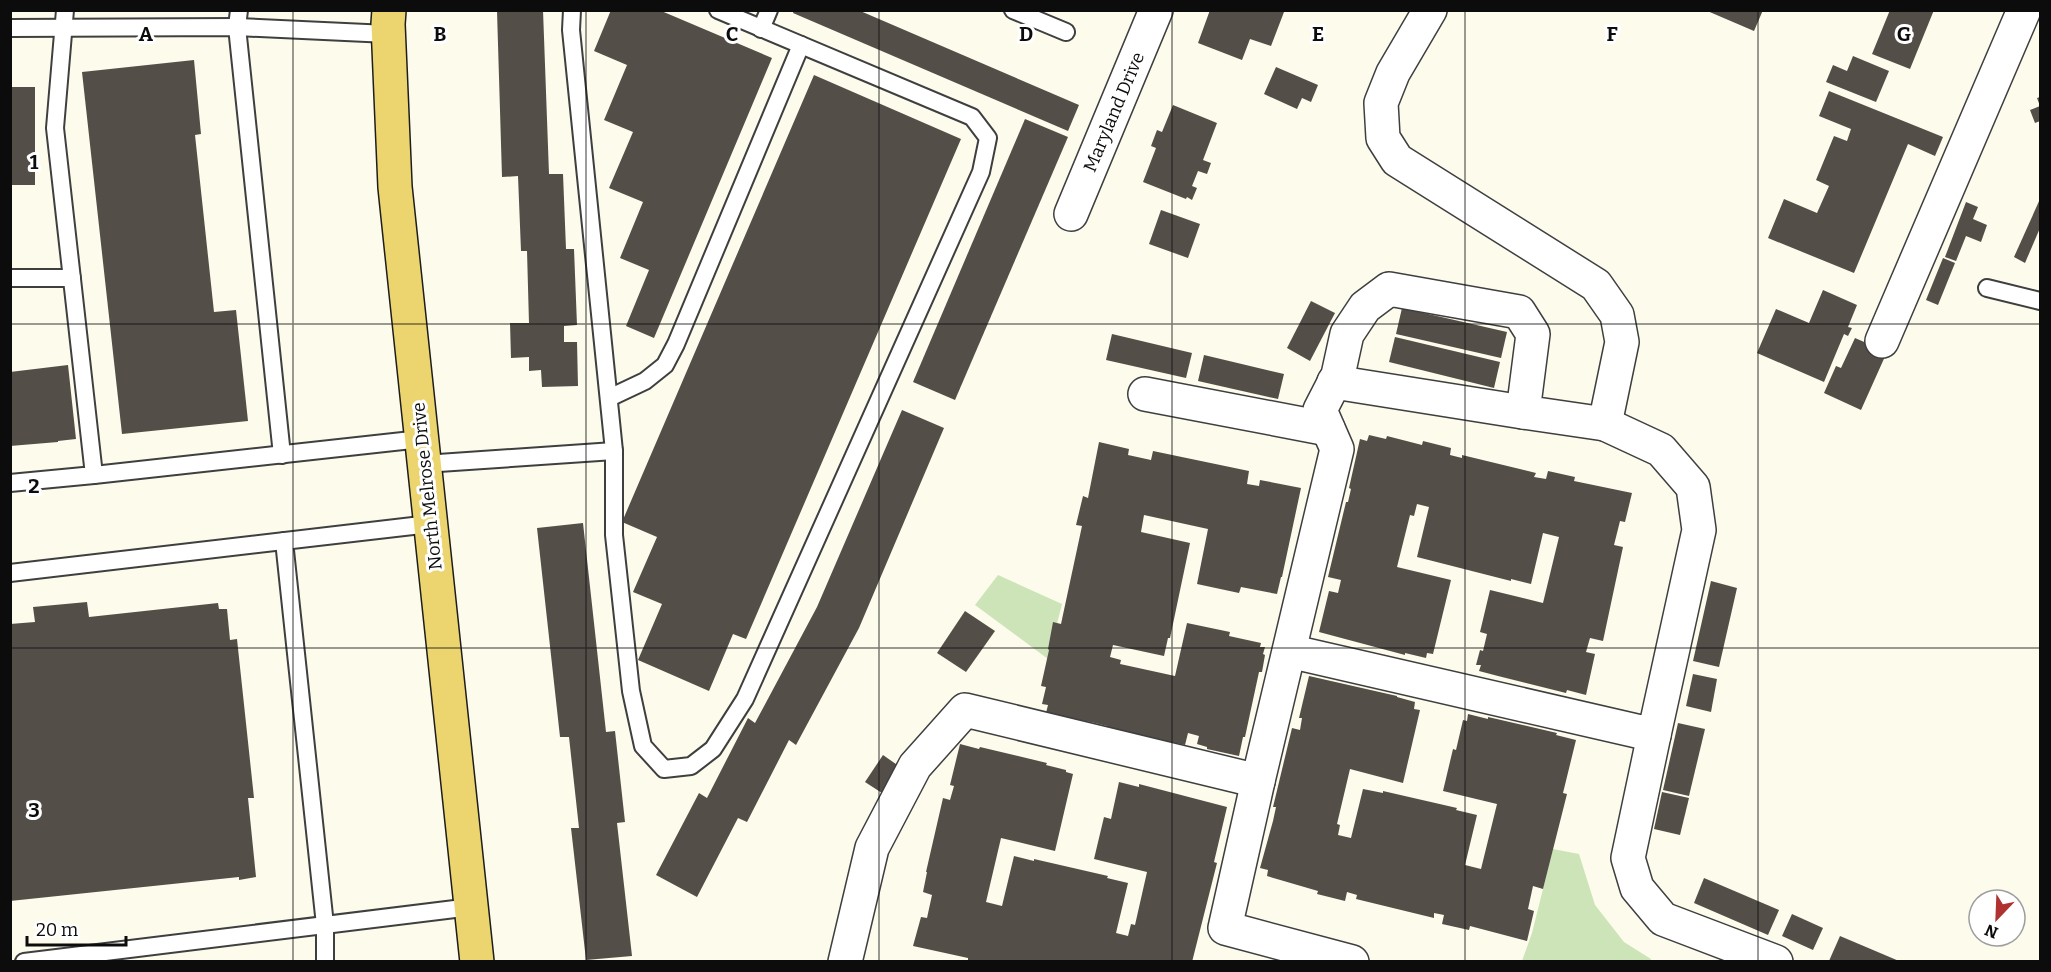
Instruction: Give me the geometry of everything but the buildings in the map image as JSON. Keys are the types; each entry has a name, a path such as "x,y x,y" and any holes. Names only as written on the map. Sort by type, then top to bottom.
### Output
{"main road":[{"name":"North Melrose Drive","path":"388,22 395,187 477,962"}],"street":[{"name":"Maryland Drive","path":"1071,214 1156,10"},
{"path":"1430,10 1393,72 1381,103 1383,138 1397,160 1596,285 1617,315 1623,342 1605,424"},
{"path":"1882,341 2024,10"},
{"path":"1352,962 1225,928 1337,449 1320,410 1338,375 1347,334 1365,307 1389,289 1519,312 1533,334 1524,412"},
{"path":"1334,382 1605,424 1661,450 1694,487 1699,530 1628,858 1637,888 1663,919 1759,958"},
{"path":"1145,394 1328,429"},
{"path":"1289,651 1654,735"},
{"path":"845,962 872,848 915,766 965,710 1258,781"}],"lane":[{"path":"65,10 55,128 94,475"},
{"path":"572,10 571,30 614,451 614,535 631,691 643,746 664,769 691,766 713,749 745,699 981,172 988,138 972,117 718,10"},
{"path":"761,28 768,10"},
{"path":"1013,10 1066,32"},
{"path":"238,19 282,455"},
{"path":"10,28 63,28 238,19 388,22"},
{"path":"609,398 645,381 665,365 673,351 801,45"},
{"path":"10,278 72,278"},
{"path":"1987,288 2040,301"},
{"path":"10,483 282,455 614,451"},
{"path":"10,573 430,524"},
{"path":"284,541 325,925 325,962"},
{"path":"24,962 471,907"}],"green space":[{"path":"998,575 1062,604 1048,659 975,605"},
{"path":"1553,849 1579,854 1595,905 1624,942 1651,959 1650,961 1522,961 1532,933"}]}
